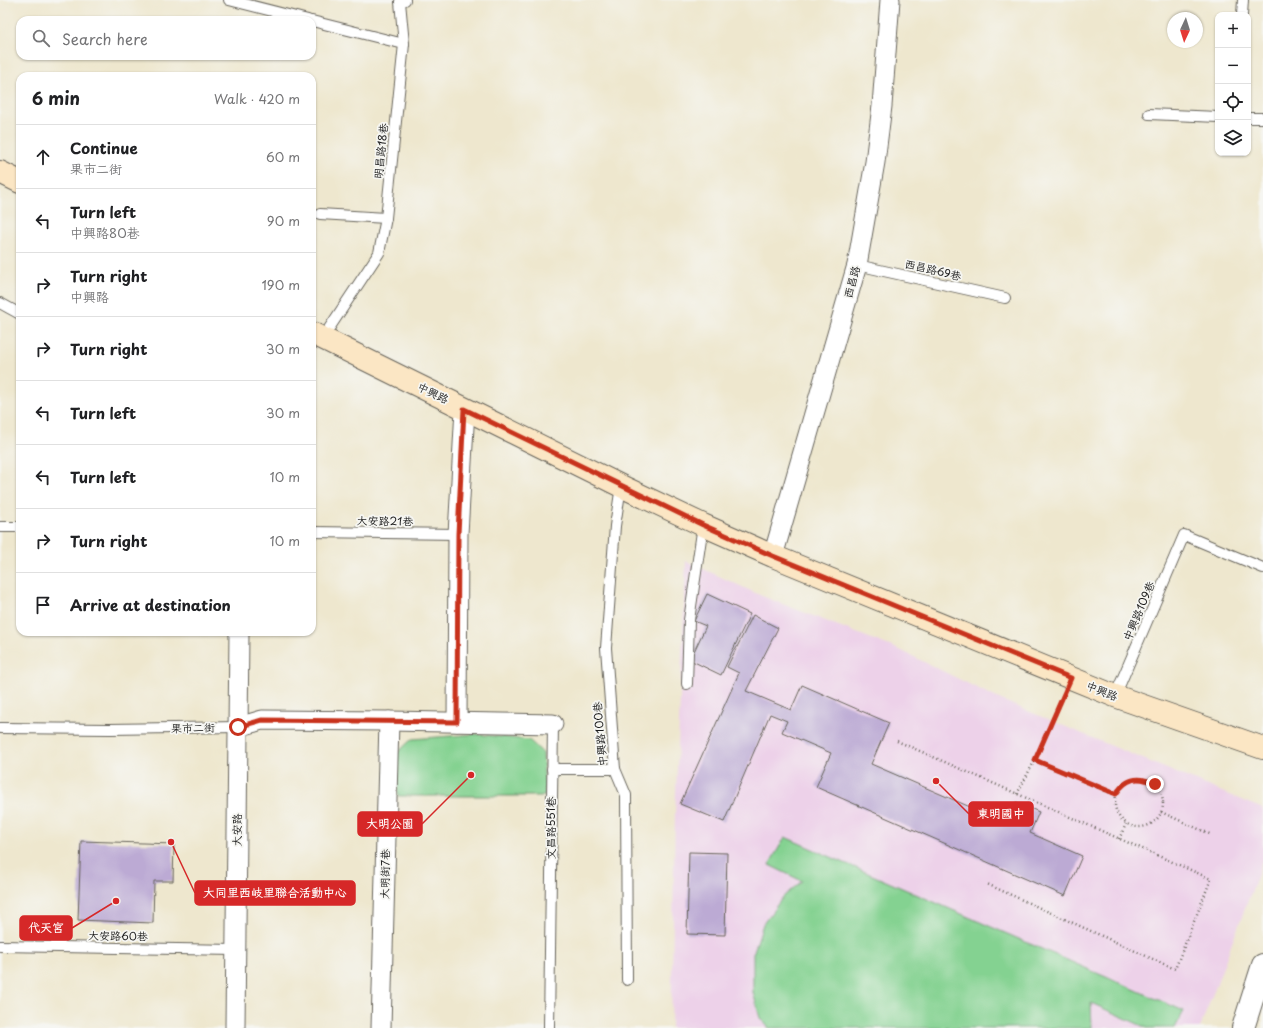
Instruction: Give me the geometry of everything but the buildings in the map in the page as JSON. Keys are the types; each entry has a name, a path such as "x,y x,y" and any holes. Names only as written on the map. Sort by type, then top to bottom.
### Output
{"main road":[{"path":"0,172 16,180"},
{"name":"中興路","path":"317,336 621,486 773,556 1115,696 1263,748"}],"street":[{"name":"西昌路","path":"773,556 857,265 875,162 882,106 890,0"},
{"path":"457,722 458,534 464,409"},
{"name":"大安路","path":"235,1028 239,636"},
{"name":"果市二街","path":"238,727 262,720 457,722"},
{"name":"大明街7巷","path":"381,1028 389,721"},
{"name":"文昌路551巷","path":"457,722 553,724"},
{"path":"1244,1028 1263,965"}],"lane":[{"path":"229,0 292,16"},
{"name":"明昌路18巷","path":"317,336 379,252 386,218 404,44 400,2 405,0"},
{"path":"1242,12 1243,0"},
{"path":"316,22 404,44"},
{"path":"1148,114 1215,116"},
{"path":"1251,118 1263,118"},
{"path":"320,214 386,218"},
{"name":"西昌路69巷","path":"857,265 1005,298"},
{"path":"0,303 16,312"},
{"name":"中興路100巷","path":"621,486 616,526 606,648 615,769 626,795 627,980"},
{"path":"687,684 689,620 703,525"},
{"path":"0,527 16,527"},
{"name":"大安路21巷","path":"316,532 458,534"},
{"name":"中興路109巷","path":"1115,696 1184,535 1263,568"},
{"name":"文昌路551巷","path":"549,1028 553,724"},
{"name":"果市二街","path":"0,728 110,729 238,727"},
{"path":"552,769 615,769"},
{"name":"大安路60巷","path":"0,946 236,950"}],"path":[{"path":"1017,794 1035,760 1071,678"},
{"path":"896,741 1211,879 1175,969 987,884"},
{"path":"1035,760 1116,794"},
{"path":"1140,779 1148,781 1155,784 1163,797 1161,812 1157,819 1142,827 1126,824 1116,811 1116,794 1126,783 1133,780 1140,779"},
{"path":"1161,812 1212,835"},
{"path":"1119,839 1126,824"}],"shaded area":[{"path":"686,561 762,596 900,650 999,699 1263,809 1263,857 1200,1028 671,1028 675,815"}],"green space":[{"path":"476,734 529,740 543,753 545,796 398,796 396,754 412,739"},
{"path":"785,837 1184,1011 1175,1028 1147,1028 1091,1003 1092,1028 769,1028 760,1018 753,992 753,954 763,924 783,897 802,881 769,865"}],"place":[{"name":"大明公園","path":"471,775"},
{"name":"東明國中","path":"936,781"},
{"name":"大同里西岐里聯合活動中心","path":"171,842"},
{"name":"代天宮","path":"116,901"}],"route":[{"path":"238,727 262,720 457,722 458,534 464,409 703,525 773,556 1071,678 1035,760 1116,794 1126,783 1133,780 1140,779 1155,784"}]}
